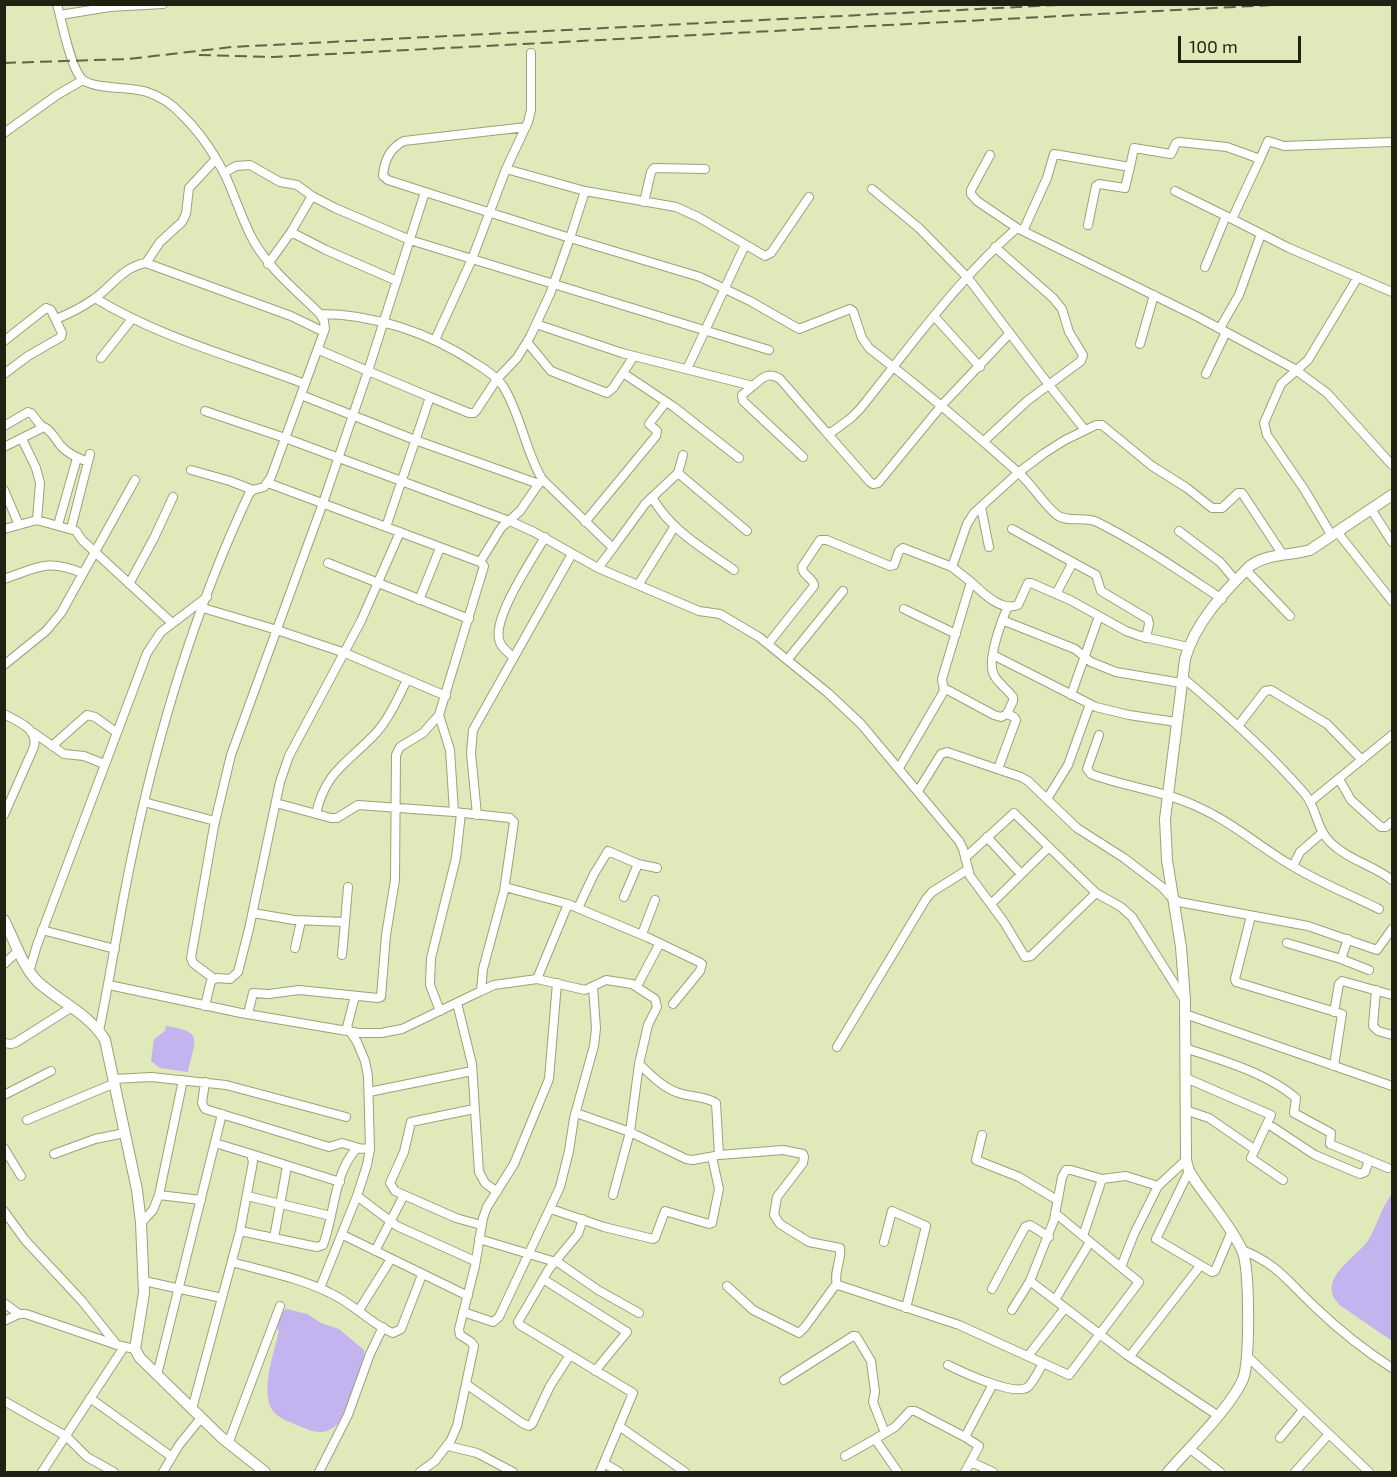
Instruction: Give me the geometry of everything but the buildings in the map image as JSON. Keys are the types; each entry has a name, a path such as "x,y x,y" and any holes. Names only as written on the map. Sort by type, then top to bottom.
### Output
{"street":[{"path":"57,4 73,61 83,80 93,85 131,88 148,92 163,99 181,113 216,159 241,215 268,264 320,314 324,321 324,332 319,350 268,483 249,494 239,514 202,608 178,679 144,802 99,1031"},
{"path":"60,15 110,7 163,4"},
{"path":"435,340 472,258 506,170 526,127 532,98 531,53"},
{"path":"4,133 57,95 83,80"},
{"path":"526,127 404,141 389,154 383,176 388,180 425,192 700,277 724,287 799,329 848,309 852,310 865,343 984,441 1036,490 1055,513 1062,518 1084,518 1098,522 1143,546 1222,598"},
{"path":"1205,267 1268,141 1284,146 1392,142"},
{"path":"1088,225 1096,186 1099,184 1125,188 1134,148 1171,154 1176,143 1179,142 1227,147 1260,159"},
{"path":"826,432 835,431 851,418 934,316 995,247 1020,229 1047,178 1054,154 1130,166"},
{"path":"990,155 970,190 970,194 1020,229 1223,330 1298,371 1327,393 1392,465"},
{"path":"146,263 160,242 182,222 186,214 189,188 216,159"},
{"path":"224,173 236,166 250,165 280,182 297,185 312,196 345,213 410,240 554,282 769,350"},
{"path":"644,202 654,168 705,169"},
{"path":"506,170 585,191 686,211 762,255 768,256 809,197"},
{"path":"872,189 919,228 968,278 1085,430"},
{"path":"319,350 469,413 474,413 496,379 517,358 536,324 554,282 585,191"},
{"path":"1175,191 1261,234 1392,292"},
{"path":"400,532 345,653 289,756 236,976 230,979 213,978 193,963 191,958 215,821 231,755 353,416 425,192"},
{"path":"268,264 291,232 312,196"},
{"path":"291,232 334,254 397,280"},
{"path":"1206,374 1239,295 1261,234"},
{"path":"687,369 744,245"},
{"path":"984,441 1014,411 1081,361 1083,355 1069,332 1062,309 1053,298 995,247"},
{"path":"56,319 73,312 95,298 129,269 146,263 291,316 324,332"},
{"path":"1358,278 1308,360 1286,379 1275,394 1265,418 1264,428 1335,534 1392,601"},
{"path":"1140,344 1154,295"},
{"path":"95,298 132,319 305,384"},
{"path":"4,341 46,308 51,310 62,333 61,337 28,356 4,374"},
{"path":"320,314 341,314 413,331 465,356 496,379 508,396 541,481 613,548"},
{"path":"934,316 980,367"},
{"path":"101,358 132,319"},
{"path":"536,324 634,356 753,386"},
{"path":"803,457 743,401 742,395 769,375 776,376 870,482 876,484 942,405 1010,333"},
{"path":"527,342 551,371 603,392 610,391 634,356"},
{"path":"622,373 666,402 739,458"},
{"path":"302,395 416,440 541,481"},
{"path":"386,527 430,396"},
{"path":"585,522 656,436 657,431 649,424 666,402"},
{"path":"205,411 510,521 545,537 598,568 699,611 728,617 788,659 861,724 959,841 966,857 967,870 992,903 1023,954 1029,958 1096,893"},
{"path":"4,426 28,412 32,413 42,427 49,429 61,446 77,458 89,458 71,529"},
{"path":"952,567 967,524 981,507 1018,473 1065,440 1099,424 1105,426 1152,466 1212,508 1222,508 1242,492 1283,555"},
{"path":"4,447 42,427"},
{"path":"22,439 36,468 40,483 37,520"},
{"path":"598,568 652,497 666,487 678,472 683,455"},
{"path":"58,525 77,458"},
{"path":"191,470 253,490"},
{"path":"678,472 747,531"},
{"path":"4,665 46,631 61,613 135,480"},
{"path":"480,562 501,528 520,511 541,481"},
{"path":"248,1014 253,993 269,994 299,990 378,998 381,994 386,935 395,879 396,754 398,750 423,732 439,715 484,568 480,562 268,483"},
{"path":"4,490 19,525"},
{"path":"1231,1233 1215,1271 1210,1272 1156,1239 1188,1165 1185,1110 1185,1000 1181,947 1166,842 1167,794 1181,680 1188,647 1198,627 1246,570 1260,559 1310,550 1392,495"},
{"path":"129,584 173,497"},
{"path":"652,497 658,508 675,526 734,570"},
{"path":"981,507 989,547"},
{"path":"1371,510 1392,542"},
{"path":"4,529 37,520 76,531 82,540 172,622"},
{"path":"638,585 675,526"},
{"path":"1012,529 1096,575 1101,591 1148,619 1146,638"},
{"path":"1179,531 1220,562 1236,581"},
{"path":"513,657 500,644 498,631 500,622 505,608 545,537"},
{"path":"768,644 814,586 813,581 802,570 802,567 820,540 827,540 890,566 894,565 899,551 903,548 952,567 995,602 1008,606 1018,605 1028,583 1056,594 1126,631 1188,647"},
{"path":"419,600 440,548"},
{"path":"477,815 471,753 473,730 572,554"},
{"path":"1056,594 1073,562"},
{"path":"328,563 469,619"},
{"path":"4,579 26,570 55,565 82,573"},
{"path":"1246,570 1290,616"},
{"path":"899,768 942,695 944,688 942,679 971,582"},
{"path":"788,659 843,591"},
{"path":"29,972 42,930 147,653 161,632 207,597"},
{"path":"944,688 994,715 1001,717 1007,714 1013,701 1012,696 993,674 993,655 994,644 1008,606"},
{"path":"202,608 345,653 446,696"},
{"path":"904,609 956,634"},
{"path":"1071,695 1099,616"},
{"path":"1002,620 1075,649 1091,662 1116,672 1181,680 1238,726 1266,753 1310,802 1322,833 1340,851 1392,880"},
{"path":"993,655 1090,704 1128,715 1176,722"},
{"path":"316,814 319,798 329,778 386,721 407,680"},
{"path":"1238,726 1265,691 1271,690 1327,724 1362,760"},
{"path":"1047,800 1068,765 1090,704"},
{"path":"4,714 64,754 84,756 104,764"},
{"path":"998,769 1016,720 1007,714"},
{"path":"52,746 87,715 94,717 116,732"},
{"path":"439,715 450,750 458,813 456,858 431,958 430,985 440,1011"},
{"path":"4,815 34,747 36,739 34,733"},
{"path":"1099,735 1087,769 1090,774 1167,794 1219,817 1293,867 1380,909"},
{"path":"1310,802 1392,735"},
{"path":"918,790 944,752 1028,781 1077,828 1124,858 1174,899 1184,903 1308,926 1378,949 1392,929"},
{"path":"1339,779 1351,800 1381,827 1386,827 1392,822"},
{"path":"144,802 215,821"},
{"path":"276,803 331,818 337,818 357,806 397,807 510,818 514,822 505,887 483,969 481,990"},
{"path":"966,857 1014,813 1096,893 1121,907 1132,917 1185,1000"},
{"path":"1293,867 1300,852 1322,833"},
{"path":"987,837 1021,874"},
{"path":"992,903 1049,846"},
{"path":"578,908 608,851 638,864 657,868"},
{"path":"624,897 638,864"},
{"path":"837,1047 926,899 967,870"},
{"path":"342,955 348,886"},
{"path":"505,887 568,904 642,934 702,964 700,971 673,1004"},
{"path":"642,934 655,900"},
{"path":"537,979 568,904"},
{"path":"252,913 301,921 345,922"},
{"path":"1251,916 1235,979 1237,983 1342,1014 1334,1066"},
{"path":"4,920 29,972 99,1031 105,1040 137,1190 141,1223 144,1293 126,1347 42,1473"},
{"path":"295,948 301,921"},
{"path":"42,930 115,949"},
{"path":"1341,958 1348,939"},
{"path":"637,986 660,943"},
{"path":"1287,943 1341,958 1369,970"},
{"path":"6,959 20,950"},
{"path":"205,1006 213,978"},
{"path":"109,985 205,1006 350,1033 381,1033 402,1029 494,985 537,979 585,990 606,980 637,986 655,999 658,1004 648,1025 639,1064 630,1132 613,1195"},
{"path":"1334,1012 1339,984 1342,981 1392,995"},
{"path":"420,1473 448,1446 457,1426 474,1346 459,1333 481,1225 487,1207 514,1164 549,1079 557,983"},
{"path":"463,1312 488,1321 496,1320 551,1209 564,1171 576,1113 594,1046 596,1028 593,987"},
{"path":"1376,990 1373,1026 1378,1031 1392,1035"},
{"path":"320,1288 357,1196 367,1166 370,1148 369,1092 365,1061 357,1042 347,1027 355,996"},
{"path":"457,1003 472,1071 479,1172 485,1183 497,1192"},
{"path":"4,1043 15,1043 72,1007"},
{"path":"1185,1014 1392,1086"},
{"path":"1185,1048 1233,1064 1281,1087 1296,1098 1294,1113 1330,1133 1330,1144 1388,1167"},
{"path":"551,1209 604,1227 653,1239 665,1211 712,1223 719,1189 715,1156 716,1102 669,1089 639,1064"},
{"path":"4,1095 51,1071"},
{"path":"369,1092 472,1071"},
{"path":"27,1120 114,1081 151,1077 205,1082 249,1090 346,1117"},
{"path":"1185,1078 1270,1114 1272,1117 1251,1156 1252,1160 1283,1180"},
{"path":"141,1223 153,1210 159,1195 183,1080"},
{"path":"205,1082 202,1105 205,1109 329,1147 342,1143 359,1148 370,1148"},
{"path":"474,1109 411,1122 404,1152 390,1183 395,1191 456,1218 481,1225"},
{"path":"1185,1110 1209,1118 1254,1149"},
{"path":"576,1113 630,1132 686,1160 783,1150 803,1154 803,1163 777,1197 774,1215 780,1224 809,1242 840,1248 835,1280 837,1285"},
{"path":"157,1375 222,1114"},
{"path":"1268,1124 1315,1155 1360,1174 1365,1172 1369,1160"},
{"path":"54,1154 95,1139 125,1133"},
{"path":"982,1135 975,1158 978,1161 1019,1177 1057,1200"},
{"path":"215,1143 340,1182"},
{"path":"4,1148 21,1176"},
{"path":"240,1231 320,1246 324,1242 340,1182 351,1156 359,1148"},
{"path":"192,1409 240,1231 253,1158 251,1154"},
{"path":"1121,1267 1134,1234 1158,1186 1188,1165"},
{"path":"1168,1473 1217,1415 1243,1378 1247,1356 1246,1269 1242,1250 1188,1165"},
{"path":"274,1238 287,1166"},
{"path":"1012,1311 1030,1281 1048,1237 1062,1177 1066,1170 1102,1179 1126,1176 1158,1186"},
{"path":"1083,1236 1102,1179"},
{"path":"159,1195 201,1200"},
{"path":"375,1251 404,1195"},
{"path":"247,1196 331,1216"},
{"path":"357,1196 391,1222 475,1261"},
{"path":"4,1211 25,1240 126,1347 228,1444 265,1473"},
{"path":"884,1242 892,1211 926,1224 906,1308"},
{"path":"837,1285 959,1325 1070,1375 1138,1284 1137,1280 1055,1213"},
{"path":"583,1219 578,1233 554,1261 518,1323 633,1394 600,1473"},
{"path":"992,1289 1025,1227 1030,1225 1048,1237"},
{"path":"343,1235 468,1296"},
{"path":"479,1239 554,1261 597,1290 639,1313"},
{"path":"1055,1300 1090,1242"},
{"path":"1242,1250 1257,1256 1281,1272 1344,1334 1392,1368"},
{"path":"359,1310 391,1259"},
{"path":"232,1262 320,1288 393,1333 399,1332 422,1275"},
{"path":"1130,1356 1200,1266"},
{"path":"543,1279 627,1332 596,1371"},
{"path":"144,1281 222,1298"},
{"path":"1030,1281 1130,1356 1217,1415"},
{"path":"727,1286 753,1310 799,1333 837,1285"},
{"path":"4,1303 19,1314"},
{"path":"228,1444 280,1306"},
{"path":"1028,1356 1065,1308"},
{"path":"4,1321 19,1314 32,1315 72,1331 126,1347"},
{"path":"319,1473 348,1415 382,1327"},
{"path":"784,1380 855,1336 871,1361 875,1392 873,1402 885,1433"},
{"path":"466,1384 529,1426 550,1386 570,1355"},
{"path":"1247,1356 1369,1473"},
{"path":"948,1365 972,1377 1020,1390 1025,1388 1043,1363"},
{"path":"965,1437 993,1384"},
{"path":"90,1398 172,1457"},
{"path":"4,1401 66,1436 87,1457 114,1473"},
{"path":"1280,1438 1303,1410"},
{"path":"845,1456 895,1428 912,1411 980,1446 965,1473"},
{"path":"163,1473 201,1418"},
{"path":"619,1426 685,1473"},
{"path":"1295,1473 1329,1434"},
{"path":"875,1439 898,1473"},
{"path":"448,1446 477,1453 513,1473"},
{"path":"1189,1448 1220,1473"},
{"path":"971,1462 993,1473"},
{"path":"604,1463 619,1473"}],"shaded area":[{"path":"166,1026 192,1034 194,1045 188,1072 160,1068 151,1061 154,1039 165,1031"},
{"path":"1392,1194 1392,1341 1341,1306 1334,1296 1332,1287 1340,1270 1369,1239"},
{"path":"287,1309 307,1314 321,1323 339,1329 364,1350 358,1385 348,1410 341,1421 333,1428 323,1432 311,1431 285,1420 270,1407 268,1377 279,1331 277,1323 280,1313"}],"railway":[{"path":"4,63 128,59 232,47 1077,4"},
{"path":"199,55 273,57 1292,4"}]}
